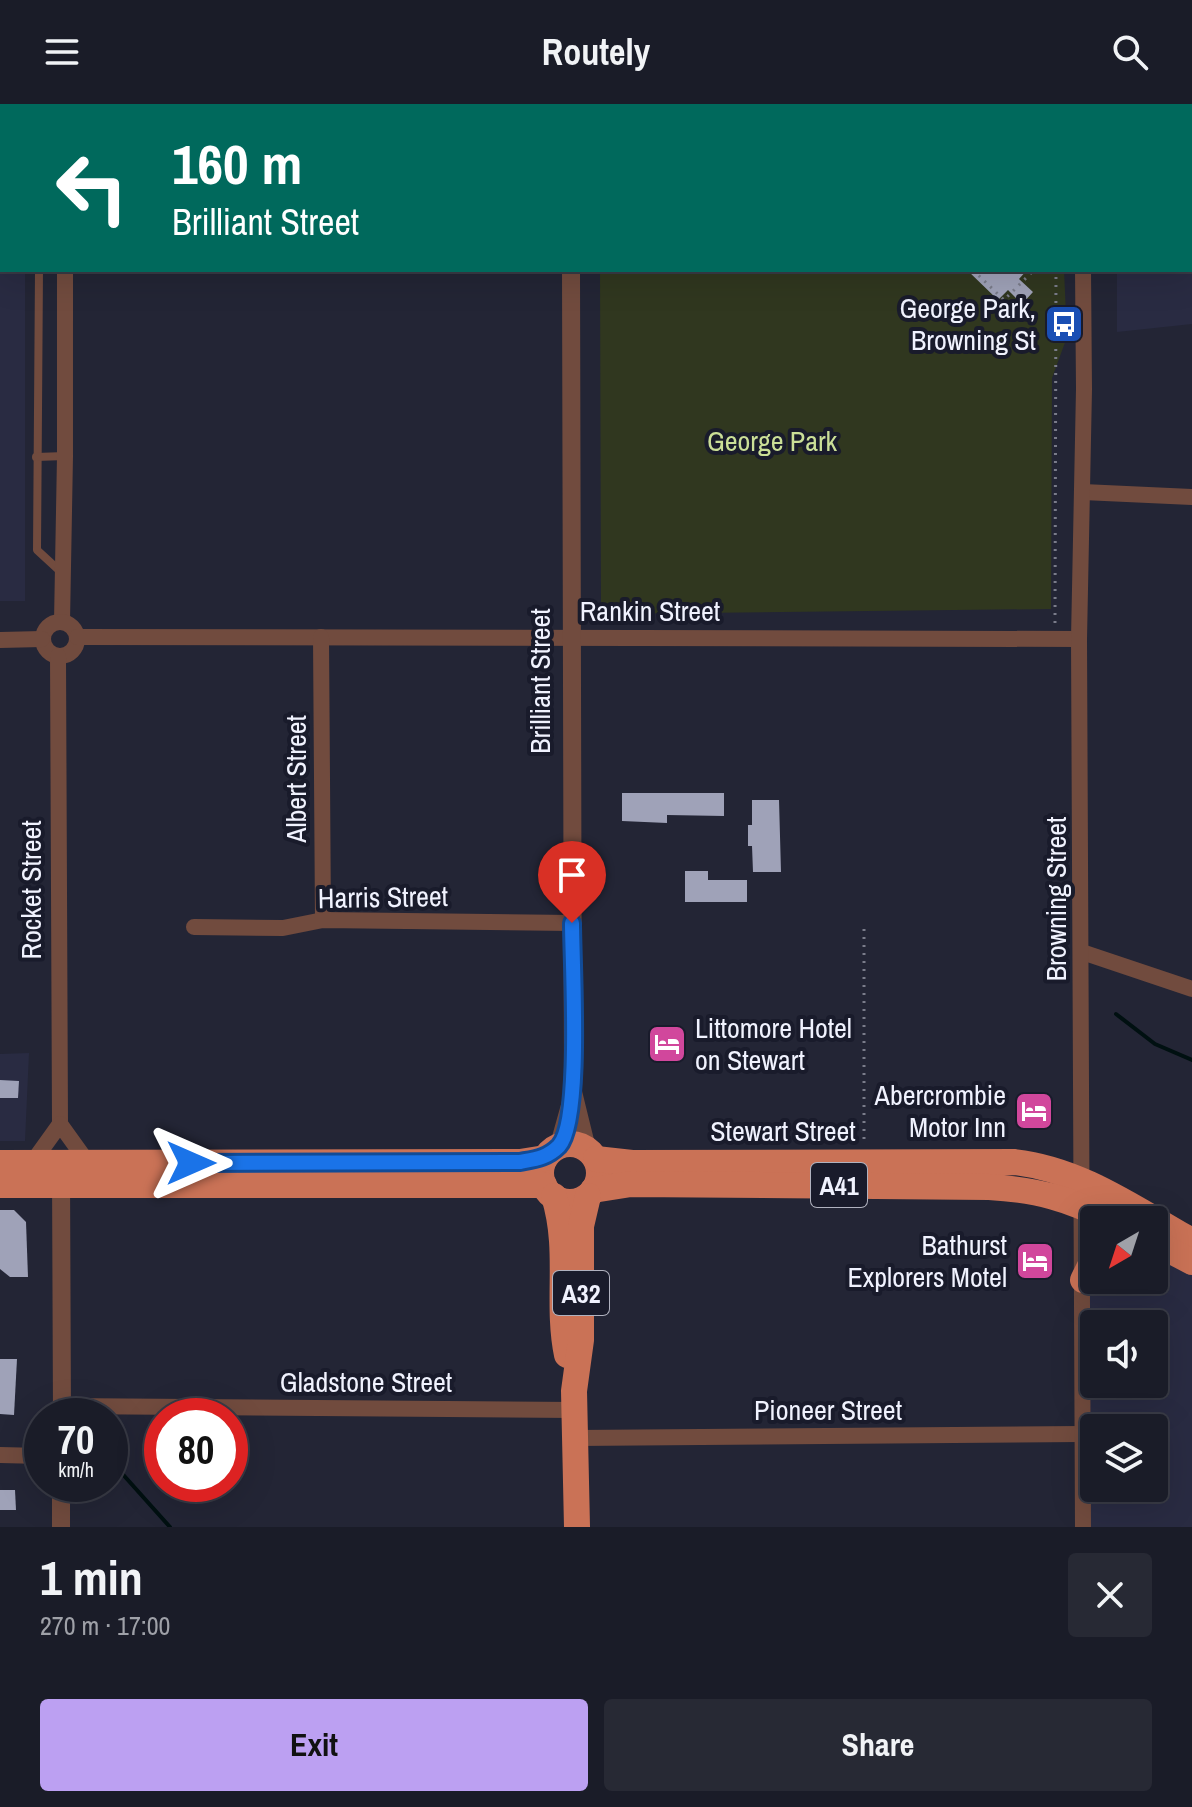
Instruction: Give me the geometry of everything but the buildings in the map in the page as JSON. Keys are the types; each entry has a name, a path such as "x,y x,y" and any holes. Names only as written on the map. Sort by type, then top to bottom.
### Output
{"highway":[{"path":"0,1185 61,1174 88,1163 520,1162 576,1144 591,1154"},
{"name":"A32","path":"552,1152 541,1172 564,1241 564,1339 574,1401 577,1527"},
{"name":"Stewart Street","path":"591,1154 632,1163 1014,1162 1059,1170 1083,1180 1172,1248"},
{"name":"A32","path":"574,1401 581,1340 581,1226 599,1173 591,1154"},
{"path":"0,1163 32,1163 61,1174 549,1191 572,1202 591,1193"},
{"name":"Stewart Street","path":"591,1193 631,1184 989,1187 1047,1193 1083,1206"}],"street":[{"path":"62,622 65,272"},
{"name":"Brilliant Street","path":"571,272 573,1092 591,1154"},
{"name":"Browning Street","path":"1083,272 1079,639 1083,1206"},
{"path":"1083,492 1192,497"},
{"path":"62,622 72,627 77,637 69,653 58,656 49,652 42,639 48,626 62,622"},
{"name":"Rankin Street","path":"77,637 1079,639"},
{"name":"Albert Street","path":"321,637 323,920"},
{"path":"0,640 42,639"},
{"name":"Rocket Street","path":"58,656 60,1124"},
{"name":"Harris Street","path":"194,927 283,928 323,920 572,923"},
{"path":"1082,952 1192,989"},
{"name":"Brilliant Street","path":"552,1152 573,1092"},
{"path":"32,1163 60,1124 88,1163"},
{"path":"61,1174 62,1398"},
{"name":"Browning Street","path":"1082,1414 1087,1294"},
{"name":"Gladstone Street","path":"128,1410 574,1401"},
{"name":"Pioneer Street","path":"576,1438 1080,1434"},
{"path":"0,1455 24,1456"},
{"path":"61,1502 61,1527"},
{"name":"Browning Street","path":"1082,1502 1083,1527"}],"lane":[{"path":"39,272 37,550 63,574"},
{"path":"36,457 65,456"}],"path":[{"path":"975,272 1004,300 1030,272"},
{"path":"1055,639 1056,272"},
{"path":"864,929 865,1162"}],"shaded area":[{"path":"0,272 25,272 25,601 0,601"},
{"path":"1117,272 1192,272 1192,324 1117,332"},
{"path":"29,1053 25,1141 0,1141 0,1054"},
{"path":"1168,1251 1192,1262 1192,1527 1085,1527 1085,1502 1168,1502 1168,1414 1086,1414 1086,1398 1168,1398 1168,1310 1088,1310 1088,1294 1168,1294"}],"green space":[{"name":"George Park","path":"600,272 1064,272 1067,337 1052,378 1051,609 601,614"}],"waterway":[{"path":"1116,1014 1155,1044 1192,1060"},
{"path":"128,1480 170,1527"}],"place":[{"name":"George Park, Browning St","path":"1064,324"},
{"name":"Littomore Hotel on Stewart","path":"667,1044"},
{"name":"Abercrombie Motor Inn","path":"1034,1111"},
{"name":"Bathurst Explorers Motel","path":"1035,1261"}],"route":[{"path":"191,1163 520,1162 545,1158 559,1145 565,1132 573,1092 572,923"}]}
